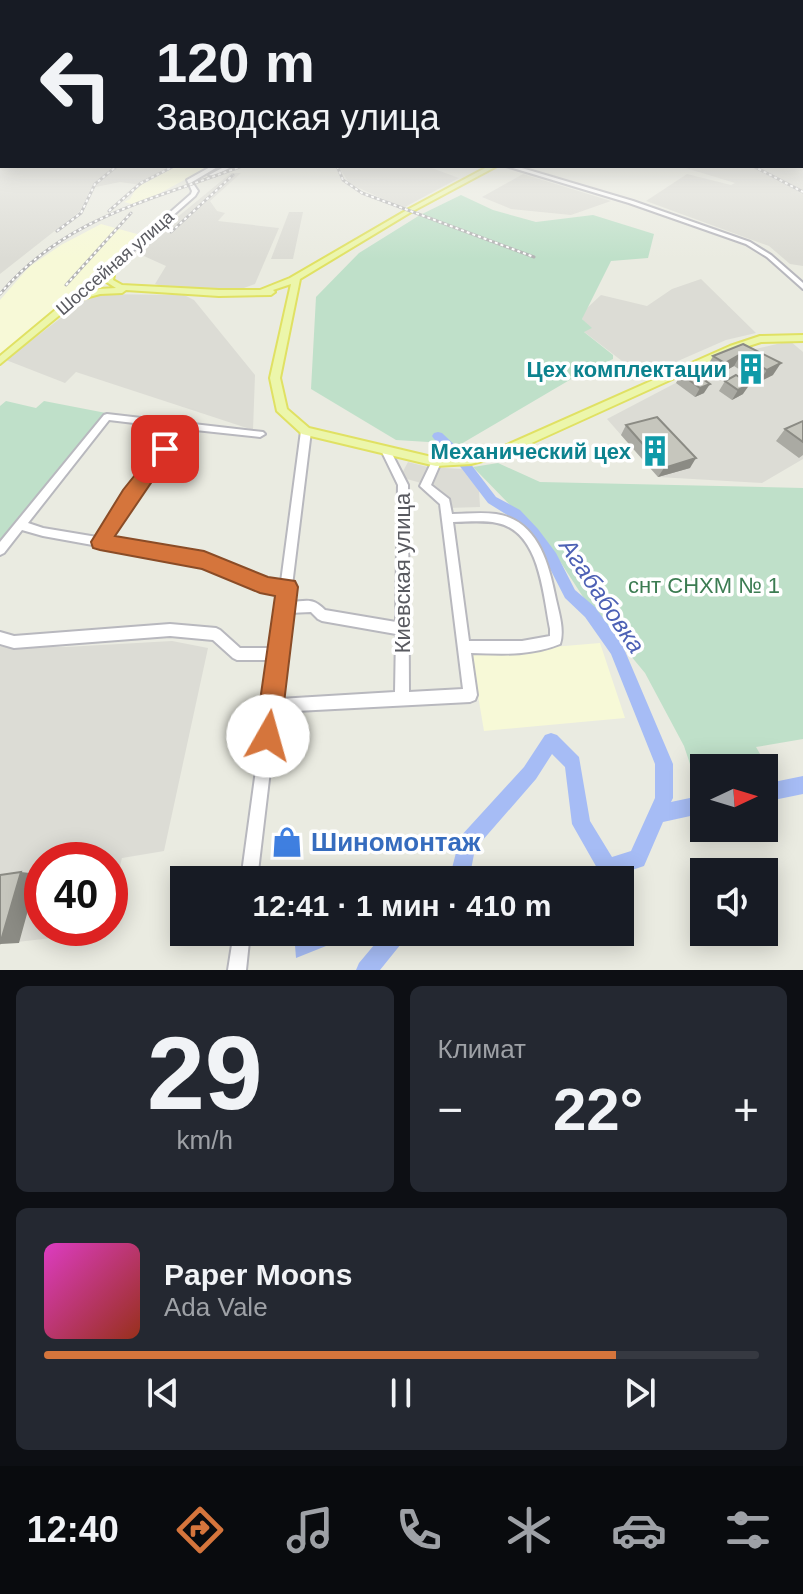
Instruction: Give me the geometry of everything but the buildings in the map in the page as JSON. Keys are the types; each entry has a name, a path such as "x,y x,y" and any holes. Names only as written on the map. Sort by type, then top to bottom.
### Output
{"main road":[{"path":"278,289 409,211 490,168"},
{"path":"67,305 109,288 112,265"},
{"path":"296,278 275,378 282,411 306,431 436,462 471,460 518,445 733,348 760,339 803,338"},
{"path":"133,289 109,281 92,284 90,291 133,289 219,293 278,289 291,294"},
{"name":"Шоссейная улица","path":"0,361 92,284"}],"street":[{"name":"Шоссейная улица","path":"92,284 193,195 195,191 189,181 212,168"},
{"path":"193,185 226,168"},
{"path":"517,168 631,202 748,243 769,256 803,287"},
{"path":"0,550 107,417 260,434"},
{"path":"100,542 129,495 183,426"},
{"path":"251,866 306,431"},
{"name":"Киевская улица","path":"386,450 403,485 402,699"},
{"path":"425,486 436,462"},
{"path":"271,706 470,695 445,502 425,486 403,485"},
{"path":"447,518 496,519 516,525 524,532 538,555 556,629 556,640 552,642 526,646 464,647"},
{"path":"21,525 43,532 204,560 268,587 287,587"},
{"path":"284,608 313,606 322,615 403,629"},
{"path":"0,638 14,642 170,630 216,634 237,654 278,654"},
{"path":"237,970 240,946"}],"shaded area":[{"path":"0,168 173,168 141,185 120,182 91,188 80,211 0,274"},
{"path":"173,168 206,168 151,198 132,204 124,202 130,199 137,187"},
{"path":"340,168 432,168 459,178 403,208 350,184"},
{"path":"686,168 803,168 803,266 790,264 769,246 646,201 687,174 731,185 735,183"},
{"path":"231,173 241,173 210,201 217,211 225,213 218,221 279,228 255,284 241,289 170,288 155,284 166,266 135,252"},
{"path":"523,174 611,201 571,215 511,209 482,197"},
{"path":"289,212 303,212 293,259 271,259"},
{"path":"101,224 144,236 0,356 0,300 29,267 61,245"},
{"path":"701,279 756,333 726,340 639,378 632,373 635,371 583,331 591,328 582,319 585,310 601,295 647,306 672,289"},
{"path":"92,294 184,295 194,300 255,375 253,430 76,372 65,383 6,360"},
{"path":"790,341 803,352 803,459 762,483 658,477 607,419 729,355"},
{"path":"408,462 462,469 479,491 480,507 447,508 428,485 400,477"},
{"path":"172,641 208,648 164,851 128,857 128,842 24,842 24,941 0,944 0,646 66,647"},
{"path":"600,643 625,718 484,731 471,654"}],"green space":[{"path":"461,195 493,210 536,222 593,215 654,234 648,258 611,261 582,319 592,328 584,332 613,355 613,359 573,378 461,444 396,440 311,389 316,297 359,253 420,215"},
{"path":"6,401 36,408 44,401 106,413 0,541 0,406"},
{"name":"снт СНХМ № 1","path":"498,463 540,482 803,488 803,739 756,747 760,754 690,754 690,764 684,746 645,673 587,603 550,546 473,467"}],"water":[{"path":"295,946 326,946 296,958"}],"waterway":[{"name":"Агабабовка","path":"438,436 456,453 492,500 516,514 533,533 551,557 570,594 590,612 617,649 664,764 664,798 657,814"},
{"path":"462,866 467,844 530,773 551,741 573,763 581,824 607,866"},
{"path":"778,790 803,785"},
{"path":"657,814 690,807"},
{"path":"614,866 637,859 657,814"},
{"path":"366,970 386,946"}],"railway":[{"path":"57,231 81,213 95,184 114,168"},
{"path":"109,211 141,183 170,168"},
{"path":"0,294 53,246 82,228 143,201 236,168"},
{"path":"338,168 343,180 362,193 534,257"},
{"path":"757,168 803,192"},
{"path":"171,232 233,175"},
{"path":"66,285 131,213"}],"place":[{"name":"Цех комплектации","path":"751,369"},
{"name":"Механический цех","path":"655,451"},
{"name":"Шиномонтаж","path":"287,842"}],"route":[{"path":"165,449 129,495 100,542 204,560 268,587 287,587 268,736"}]}
